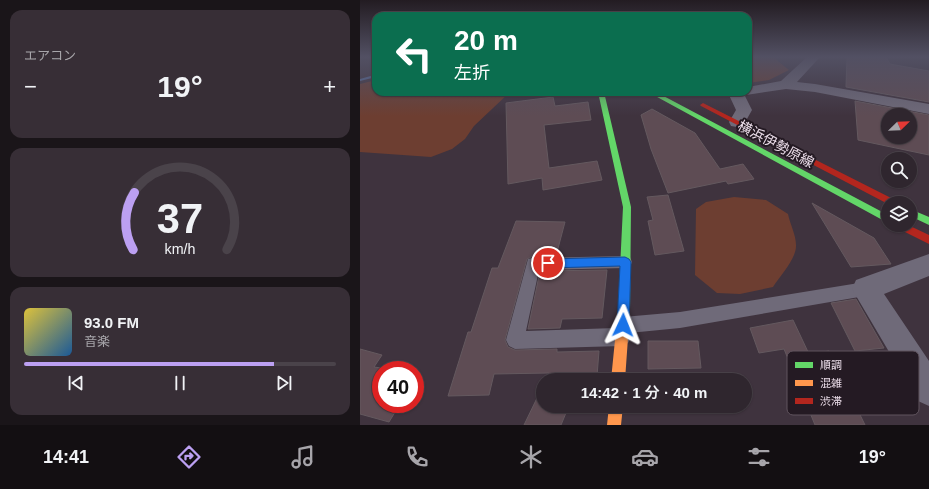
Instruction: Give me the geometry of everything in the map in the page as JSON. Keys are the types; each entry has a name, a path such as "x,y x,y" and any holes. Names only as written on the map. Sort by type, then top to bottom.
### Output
{"main road":[{"path":"602,96 627,207 622,331 619,373"},
{"name":"横浜伊勢原線","path":"658,96 881,215"},
{"name":"横浜伊勢原線","path":"697,102 881,196"},
{"path":"917,216 929,222"},
{"path":"914,232 929,240"},
{"path":"614,425 615,413"}],"street":[{"path":"786,85 794,77"},
{"path":"752,90 786,85 814,88 929,109"},
{"path":"737,96 744,110 737,122"},
{"path":"904,351 865,289 929,265"},
{"path":"919,374 929,390"}],"lane":[{"path":"625,262 533,264 515,340 622,331 865,289"}],"shaded area":[{"path":"752,77 775,77 769,80 752,82"},
{"path":"372,81 372,96 506,96 474,126 465,139 452,149 431,157 360,152 360,84"},
{"path":"734,197 766,200 788,214 795,237 796,250 788,267 773,287 740,294 717,293 695,275 696,209 706,202"}],"building":[{"path":"846,77 929,77 929,102 846,87"},
{"path":"553,97 555,106 588,102 591,120 544,125 549,168 597,161 602,180 543,190 542,178 508,184 506,103"},
{"path":"855,101 892,108 881,108 881,144 917,144 917,113 929,115 929,155 858,140"},
{"path":"652,109 695,133 720,169 743,164 754,179 728,184 726,181 668,193 651,149 641,115"},
{"path":"668,195 684,251 655,255 648,221 653,220 647,197"},
{"path":"812,203 874,238 891,264 851,267"},
{"path":"516,221 565,222 556,256 533,256 527,259 505,340 508,347 515,350 557,349 557,352 599,351 597,373 494,374 489,395 448,396 468,332 471,332 492,268 498,268"},
{"path":"607,270 602,318 562,319 560,328 528,329 540,271"},
{"path":"856,299 884,348 855,351 831,303"},
{"path":"793,320 808,351 787,351 787,356 784,349 759,353 750,328"},
{"path":"648,341 698,341 701,368 648,369"},
{"path":"360,349 382,355 378,361 372,361 372,413 394,413 389,422 360,414"},
{"path":"536,400 536,413 566,413 561,425 524,425"},
{"path":"811,415 860,415 865,425 815,425"}],"waterway":[{"path":"360,80 372,77"}],"traffic: fast":[{"path":"602,96 627,207 624,310"},
{"path":"658,96 881,215"},
{"path":"917,215 929,221"}],"traffic: slow":[{"path":"619,373 624,310"},
{"path":"614,425 615,413"}],"traffic: jam":[{"path":"703,105 881,196"},
{"path":"914,232 929,240"}],"route":[{"path":"548,263 625,262 623,325"}]}
